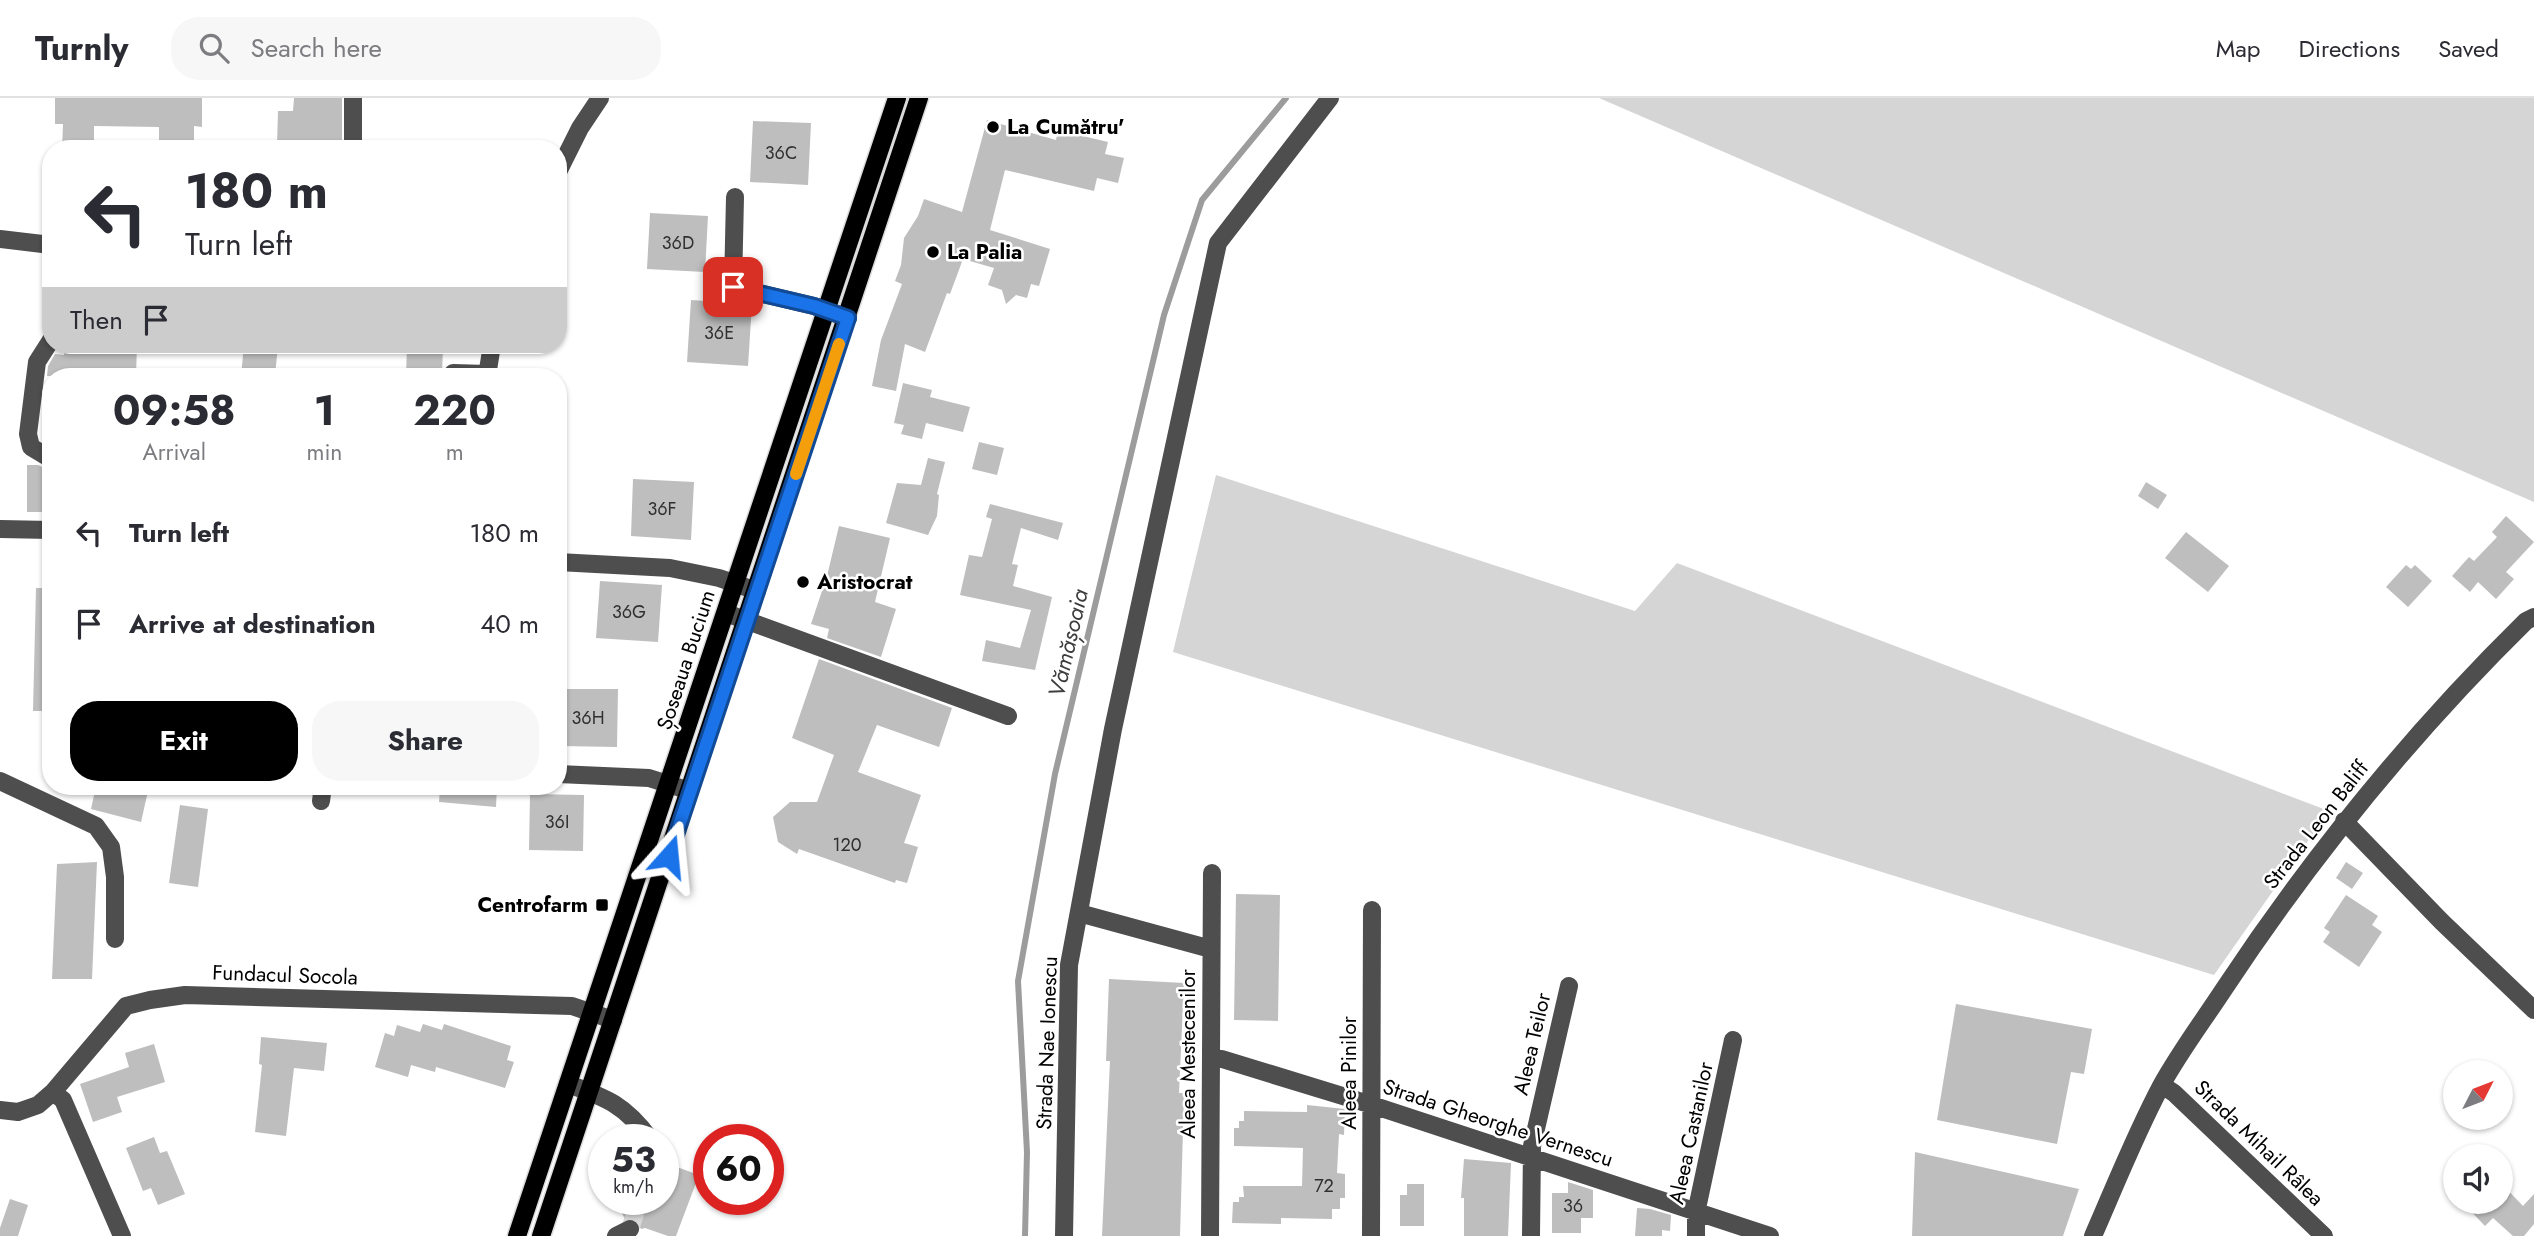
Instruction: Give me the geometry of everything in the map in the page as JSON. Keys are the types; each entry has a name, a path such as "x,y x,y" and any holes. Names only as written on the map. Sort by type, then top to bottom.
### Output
{"main road":[{"name":"Șoseaua Bucium","path":"517,1236 897,98"},
{"path":"541,1236 919,98"}],"street":[{"path":"353,98 353,140"},
{"path":"567,154 600,98"},
{"name":"Strada Nae Ionescu","path":"1064,1236 1069,965 1113,729 1218,243 1330,98"},
{"path":"735,197 733,287 848,318"},
{"path":"0,239 42,244"},
{"path":"42,354 37,362 27,434 31,447 42,454"},
{"path":"0,529 42,530"},
{"path":"567,562 670,568 757,591"},
{"path":"726,612 1008,716"},
{"name":"Strada Leon Baliff","path":"2093,1236 2124,1163 2162,1085 2260,935 2344,821 2443,706 2526,621 2534,617"},
{"path":"567,774 649,778 690,790"},
{"path":"0,781 96,826 111,847 116,939"},
{"path":"2344,821 2442,922 2534,1010"},
{"name":"Aleea Mestecenilor","path":"1210,1236 1212,873"},
{"name":"Aleea Pinilor","path":"1371,1236 1372,911"},
{"path":"1079,913 1211,950"},
{"name":"Aleea Teilor","path":"1531,1236 1532,1146 1569,986"},
{"name":"Fundacul Socola","path":"0,1110 18,1112 38,1105 53,1092 126,1006 150,1000 185,995 572,1006 613,1020"},
{"name":"Aleea Castanilor","path":"1696,1236 1696,1213 1733,1040"},
{"name":"Strada Gheorghe Vernescu","path":"1211,1059 1222,1059 1372,1105 1770,1236"},
{"path":"568,1084 607,1098 639,1124"},
{"name":"Strada Mihail Râlea","path":"2162,1085 2174,1093 2324,1236"},
{"path":"53,1092 63,1100 122,1236"}],"shaded area":[{"path":"1599,98 2534,98 2534,502"},
{"path":"1216,475 1635,611 1677,563 2329,811 2214,975 1173,652"}],"building":[{"path":"55,98 202,98 202,127 194,126 194,140 159,140 159,127 94,126 94,140 62,140 63,124 55,124"},
{"path":"294,98 342,98 342,140 277,140 278,111 293,111"},
{"path":"987,120 1056,140 1058,130 1108,142 1105,154 1124,158 1118,183 1097,178 1094,191 1005,170 990,230 1050,249 1039,286 1031,284 1027,298 1016,295 1006,304 1002,290 988,285 994,268 963,259 925,352 905,344 896,391 872,386 881,340 902,284 895,281 901,265 904,238 918,216 924,199 962,212"},
{"path":"753,121 811,123 808,185 750,182"},
{"path":"650,213 708,216 705,272 647,269"},
{"path":"691,300 752,304 748,366 687,362"},
{"path":"55,354 137,354 136,368 48,368"},
{"path":"243,354 277,354 276,368 242,368"},
{"path":"407,354 443,354 442,368 406,368"},
{"path":"903,383 932,390 930,397 970,407 963,432 926,423 922,439 901,434 904,425 894,423"},
{"path":"979,442 1004,448 997,475 972,469"},
{"path":"928,458 945,462 937,494 937,516 928,535 886,523 897,483 921,485"},
{"path":"27,465 38,465 42,467 42,512 27,512"},
{"path":"633,479 694,482 691,540 631,536"},
{"path":"2146,482 2167,495 2158,509 2138,496"},
{"path":"990,504 1063,523 1058,540 1021,528 1012,564 1018,565 1013,586 1052,597 1035,670 982,661 986,640 1020,648 1031,610 960,595 969,555 982,557 992,519 986,517"},
{"path":"2506,516 2534,542 2506,572 2514,579 2496,599 2478,582 2470,592 2452,576 2469,557 2474,561 2497,537 2492,532"},
{"path":"839,526 890,538 875,602 896,609 881,657 827,638 829,629 811,624 827,576"},
{"path":"2186,532 2229,566 2208,592 2165,558"},
{"path":"2406,565 2411,569 2415,565 2432,581 2408,607 2386,587"},
{"path":"600,581 662,585 658,642 596,638"},
{"path":"36,588 42,588 42,711 33,711"},
{"path":"819,659 952,708 939,747 877,725 858,772 921,795 904,843 918,847 907,883 896,880 895,883 799,849 797,854 778,842 773,817 790,802 817,802 834,755 792,738"},
{"path":"567,689 618,689 617,747 567,746"},
{"path":"94,795 147,795 141,822 91,809"},
{"path":"439,795 497,795 496,807 439,802"},
{"path":"530,795 584,795 583,851 529,850"},
{"path":"180,805 208,809 198,887 169,883"},
{"path":"97,862 92,979 52,979 57,864"},
{"path":"2346,862 2363,873 2352,889 2336,878"},
{"path":"1236,894 1280,895 1278,1021 1234,1020"},
{"path":"2346,895 2378,916 2372,925 2382,932 2359,967 2323,942 2330,932 2324,928"},
{"path":"1109,979 1184,983 1179,1093 1184,1093 1180,1236 1102,1236 1110,1061 1106,1061"},
{"path":"1956,1004 2092,1029 2084,1074 2071,1072 2057,1144 1937,1120"},
{"path":"423,1024 442,1030 444,1024 511,1046 507,1060 514,1062 505,1088 436,1067 435,1072 411,1065 408,1077 375,1067 385,1033 394,1036 397,1025 420,1032"},
{"path":"261,1037 327,1043 324,1071 294,1068 286,1136 255,1132 262,1065 259,1064"},
{"path":"154,1044 165,1082 117,1097 122,1112 93,1122 80,1084 129,1067 125,1053"},
{"path":"1307,1105 1345,1109 1344,1135 1339,1134 1337,1173 1345,1174 1345,1198 1340,1198 1340,1209 1332,1209 1332,1219 1281,1218 1281,1224 1232,1223 1233,1202 1239,1202 1239,1197 1244,1197 1243,1186 1302,1186 1303,1148 1234,1146 1234,1128 1239,1128 1239,1121 1244,1121 1244,1111 1307,1112"},
{"path":"154,1137 160,1153 167,1151 185,1194 158,1205 151,1188 143,1191 126,1148"},
{"path":"1915,1152 2079,1189 2063,1236 1912,1236"},
{"path":"1464,1159 1511,1163 1508,1236 1464,1236 1464,1198 1461,1198"},
{"path":"679,1168 693,1173 693,1191 676,1236 641,1229 636,1219 625,1219 623,1215 679,1215"},
{"path":"1568,1182 1593,1190 1593,1218 1581,1218 1581,1233 1552,1233 1552,1193 1568,1193"},
{"path":"1407,1184 1424,1184 1424,1226 1400,1226 1400,1195 1407,1195"},
{"path":"2534,1194 2534,1224 2524,1236 2513,1236 2493,1218 2485,1226 2474,1214 2513,1214 2513,1196 2523,1206"},
{"path":"10,1199 28,1205 18,1236 0,1236 0,1228"},
{"path":"1637,1208 1671,1215 1670,1231 1662,1230 1662,1236 1635,1236"}],"waterway":[{"name":"Vămășoaia","path":"1025,1236 1027,1152 1018,981 1055,774 1164,315 1202,200 1286,98"}],"tunnel":[{"path":"630,1229 635,1215"}],"slow traffic":[{"path":"796,474 839,344"}],"place":[{"name":"La Cumătru'","path":"993,127"},
{"name":"La Palia","path":"933,252"},
{"name":"Aristocrat","path":"803,582"},
{"name":"Centrofarm","path":"602,905"}],"route":[{"path":"669,856 848,318 814,306 733,287"}]}
